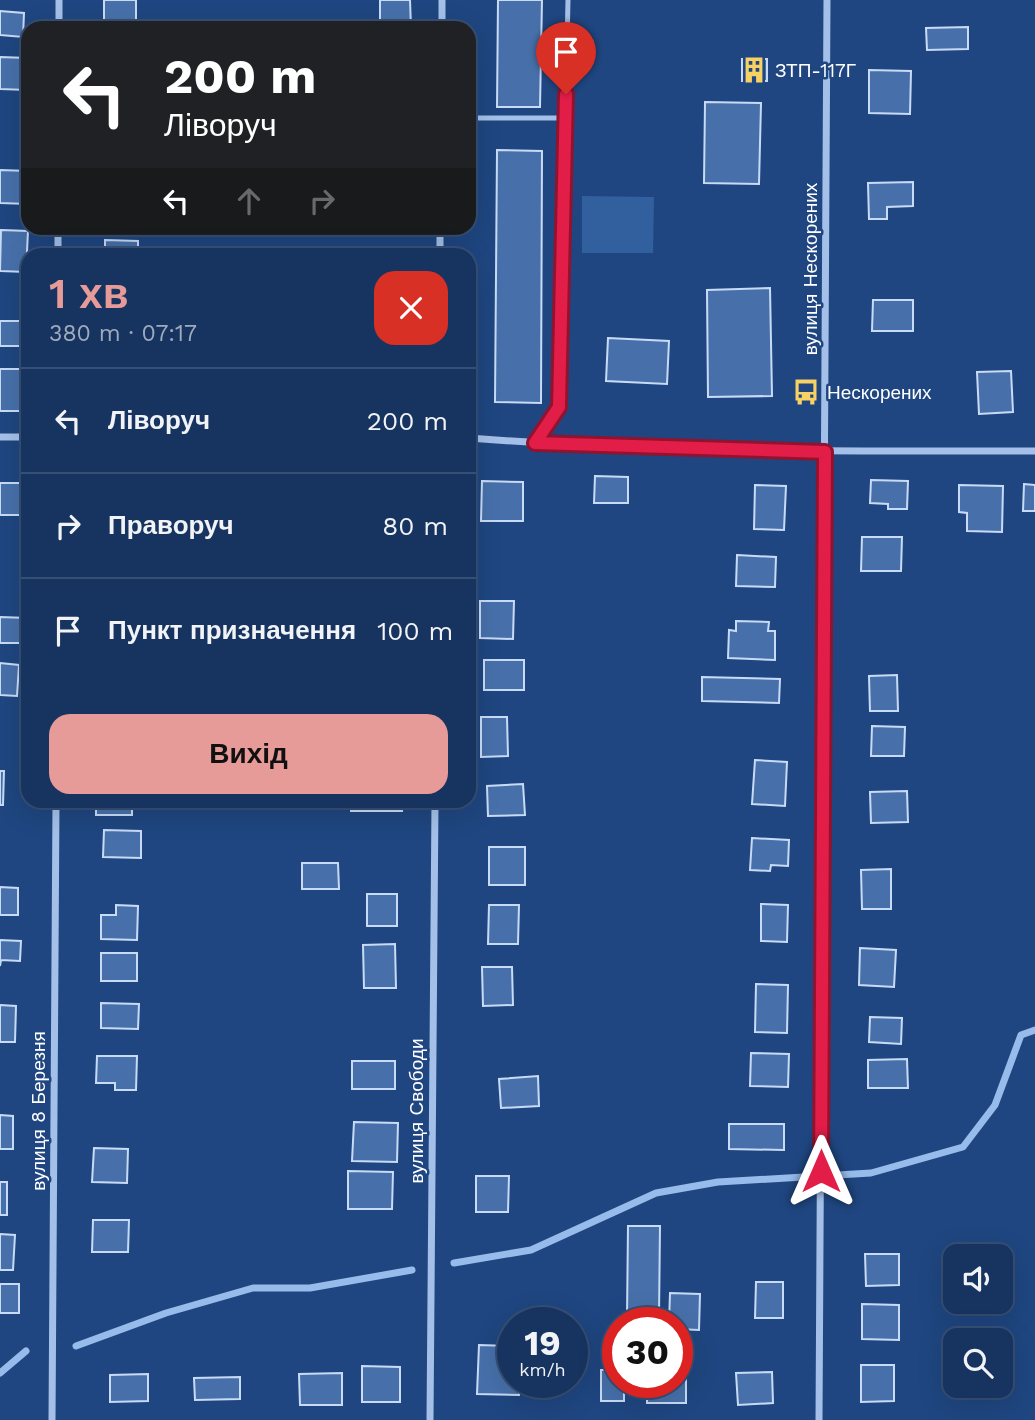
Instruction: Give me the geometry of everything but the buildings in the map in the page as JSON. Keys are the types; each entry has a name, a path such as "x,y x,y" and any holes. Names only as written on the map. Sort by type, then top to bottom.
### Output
{"street":[{"path":"58,0 58,21"},
{"path":"442,0 442,21"},
{"name":"вулиця Нескорених","path":"820,1420 827,0"},
{"path":"0,438 21,438"},
{"path":"476,439 535,443 825,452 1035,451"},
{"name":"вулиця 8 Березня","path":"52,1420 56,808"},
{"name":"вулиця Свободи","path":"430,1420 435,808"}],"lane":[{"path":"535,443 559,407 568,0"},
{"path":"476,118 565,118"}],"shaded area":[{"path":"582,196 654,197 653,253 582,253"}],"waterway":[{"path":"454,1263 531,1250 656,1193 718,1182 871,1173 963,1147 995,1105 1021,1035 1035,1030"},
{"path":"76,1346 166,1313 253,1288 310,1288 412,1270"},
{"path":"0,1373 26,1351"}],"place":[{"name":"ЗТП-117Г","path":"754,70"},
{"name":"Нескорених","path":"806,392"}],"route":[{"path":"566,94 559,407 535,443 825,452 821,1171"}]}
